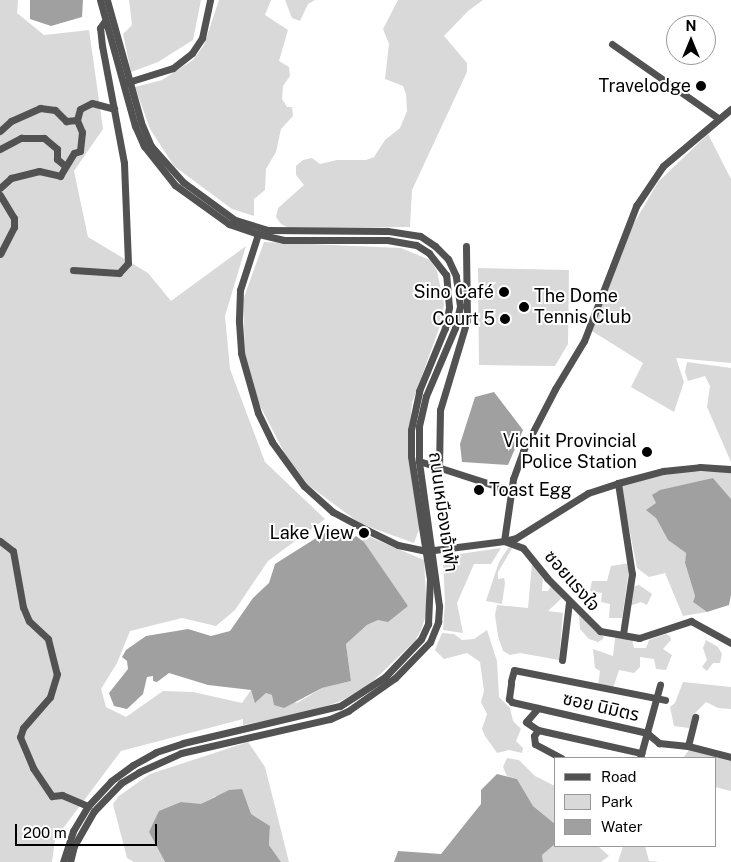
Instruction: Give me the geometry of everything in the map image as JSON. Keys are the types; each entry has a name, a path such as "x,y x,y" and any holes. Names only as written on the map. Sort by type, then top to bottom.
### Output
{"street":[{"name":"ถนนเหมืองเจ้าฟ้า","path":"100,0 104,22 144,146 175,185 229,224 258,234 284,240 387,240 416,245 429,252 446,276 450,288 445,328 419,392 411,430 411,456 430,551"},
{"name":"ถนนเหมืองเจ้าฟ้า","path":"70,862 81,831 108,795 122,782 160,761 206,746 330,719 363,702 395,678 430,642 438,622 419,461 419,426 426,396 455,328 460,306 459,288 448,259 435,246 410,233 387,231 290,232 268,230 235,220 183,182 163,162 144,130 125,83 107,0"},
{"path":"125,83 173,68 192,52 202,38 210,0"},
{"path":"73,270 119,273 128,263 124,162 102,46 100,28 104,22"},
{"path":"612,44 718,118"},
{"path":"0,188 11,178 39,172 60,176 74,153 80,151 82,132 77,120 80,109 92,103 114,109"},
{"path":"0,131 11,121 40,108 55,110 66,122 77,120"},
{"path":"504,541 512,491 523,451 555,389 584,341 636,206 662,166 731,109"},
{"path":"0,148 21,138 44,138 57,149 57,159 65,166"},
{"path":"0,195 14,218 14,227 0,254"},
{"path":"387,231 387,240"},
{"path":"258,234 240,290 239,336 250,391 272,442 304,486 333,512 398,545 430,551 504,541 516,538 588,493 618,483 663,471 700,467 731,469"},
{"path":"439,468 440,410 467,320 466,246"},
{"path":"419,461 512,491"},
{"path":"618,483 632,574 623,634"},
{"path":"0,541 13,551 23,607 29,620 48,639 57,674 50,697 23,728 22,742 33,768 52,796 62,795 88,806"},
{"name":"ซอยแรงใจ","path":"504,541 524,548 592,626 604,633 623,634 638,638 691,621 731,643"},
{"name":"ถนนเหมืองเจ้าฟ้า","path":"63,862 72,831 88,806 111,781 156,752 324,712 356,697 385,677 421,639 428,624 434,579"},
{"path":"562,660 570,602"},
{"name":"ซอย นิมิตร","path":"657,699 514,670 509,701 647,733 659,743 688,746 731,757"},
{"path":"538,708 526,722 538,730 640,756 660,685"},
{"path":"657,699 665,700"},
{"path":"688,746 695,717"},
{"path":"538,730 534,736 535,744 560,757"},
{"path":"156,752 160,761"}],"green space":[{"path":"0,0 18,0 17,13 44,35 89,30 103,129 74,171 88,237 148,273 171,301 246,246 225,316 230,369 265,462 325,519 268,561 235,610 216,626 182,618 130,631 117,663 101,689 106,707 126,717 163,691 193,692 242,703 251,690 256,702 266,693 297,703 322,688 351,681 346,644 367,625 408,606 366,549 362,541 365,535 424,560 427,612 421,630 415,641 370,684 341,701 306,713 243,725 243,719 121,751 55,839 52,862 0,862"},
{"path":"129,0 201,0 193,40 158,62 131,72 123,34 132,25"},
{"path":"219,0 271,0 265,15 288,30 279,61 289,67 290,76 283,86 282,99 287,107 292,107 293,116 281,129 276,152 266,169 265,190 254,199 254,216 232,209 174,166 150,129 135,87 162,80 193,60 204,45"},
{"path":"285,0 315,0 308,4 300,21 292,18"},
{"path":"398,0 483,0 468,11 444,36 467,63 467,72 412,190 410,227 289,228 281,224 276,217 278,208 304,185 296,175 296,166 303,160 312,158 320,164 337,160 366,160 374,157 385,140 400,128 407,111 406,94 403,86 385,79 389,44 383,29"},
{"path":"708,134 731,179 731,363 676,358 684,382 674,412 631,387 643,363 592,331 633,225 658,182"},
{"path":"264,242 401,248 430,260 437,271 444,304 441,323 412,403 409,432 420,527 414,543 361,524 308,485 286,456 256,398 245,354 243,300"},
{"name":"The Dome Tennis Club","path":"478,268 569,270 568,344 555,366 479,365"},
{"path":"687,362 731,368 731,462 707,407 710,386 705,376 688,381 685,372"},
{"path":"685,471 731,472 731,499 713,478 656,503 656,518 668,540 686,553 685,563 695,596 693,602 707,612 683,616 665,573 649,577 637,568 621,486 626,482"},
{"path":"513,547 498,572 498,579 504,578 505,583 502,604 486,601 499,562 508,548"},
{"path":"501,548 491,564 474,564 457,603 463,633 443,630 445,602 443,561 446,556"},
{"path":"630,563 622,618 609,618 610,604 601,602 602,593 590,591 592,581 607,581 611,566"},
{"path":"532,564 543,577 542,591 548,591 551,586 562,598 548,611 563,613 559,660 520,653 510,655 503,651 498,636 495,615 497,605 528,608"},
{"path":"639,585 652,594 647,605 641,602 627,607 632,587"},
{"path":"579,615 604,637 603,639 598,642 589,639 580,629"},
{"path":"487,630 497,661 499,697 510,708 513,721 521,729 516,741 523,748 522,753 509,750 497,753 485,736 482,729 487,714 481,702 484,691 480,662 467,653 444,659 435,650 442,633 454,634 462,640 474,639"},
{"path":"666,634 670,636 671,640 663,649 672,655 666,670 656,669 654,659 640,657 640,667 634,673 619,670 613,688 598,686 600,671 595,668 593,649 613,656 615,638 632,639 634,648 646,648 649,640"},
{"path":"706,640 718,647 722,654 720,663 713,663 707,671 702,667 707,660 703,648"},
{"path":"683,682 731,687 731,709 718,708 706,702 694,714 689,728 674,726 670,707 675,703"},
{"path":"248,742 265,767 289,862 281,862 269,845 270,826 215,796 201,805 181,802 149,832 165,862 134,862 127,858 113,804 119,796 150,774"},
{"path":"689,750 731,760 731,791 716,787 716,757 684,757"},
{"path":"507,758 519,760 535,776 554,786 554,823 533,806 517,779 507,776 503,767"},
{"path":"554,845 554,847 599,847 609,856 601,862 543,862 542,855"},
{"path":"623,847 645,847 649,861 661,862 618,862"}],"water":[{"path":"30,0 83,0 82,17 51,26 30,19"},
{"path":"494,392 523,430 508,465 462,462 460,444 475,397"},
{"path":"713,478 731,499 731,595 729,605 707,612 693,602 695,596 685,563 686,553 668,540 656,518 646,510 656,503 652,495 660,490"},
{"path":"332,528 344,538 352,540 356,536 364,542 408,606 388,622 378,620 367,625 346,644 351,681 322,688 284,708 274,705 272,695 266,693 255,703 251,690 208,685 169,673 157,682 153,681 153,676 147,677 143,694 127,709 114,706 109,693 128,669 127,661 122,657 126,650 146,636 188,629 211,636 230,631 253,598 269,583 275,564"},
{"path":"497,774 517,779 533,806 554,823 554,845 542,855 543,862 394,862 398,851 441,854 481,804 481,790"},
{"path":"242,789 251,814 270,826 269,845 281,862 165,862 149,832 159,811 181,802 201,804 229,790"}],"place":[{"name":"Travelodge","path":"701,86"},
{"name":"Sino Café","path":"504,292"},
{"name":"The Dome Tennis Club","path":"524,307"},
{"name":"Court 5","path":"505,319"},
{"name":"Vichit Provincial Police Station","path":"647,452"},
{"name":"Toast Egg","path":"479,490"},
{"name":"Lake View","path":"364,533"}]}
